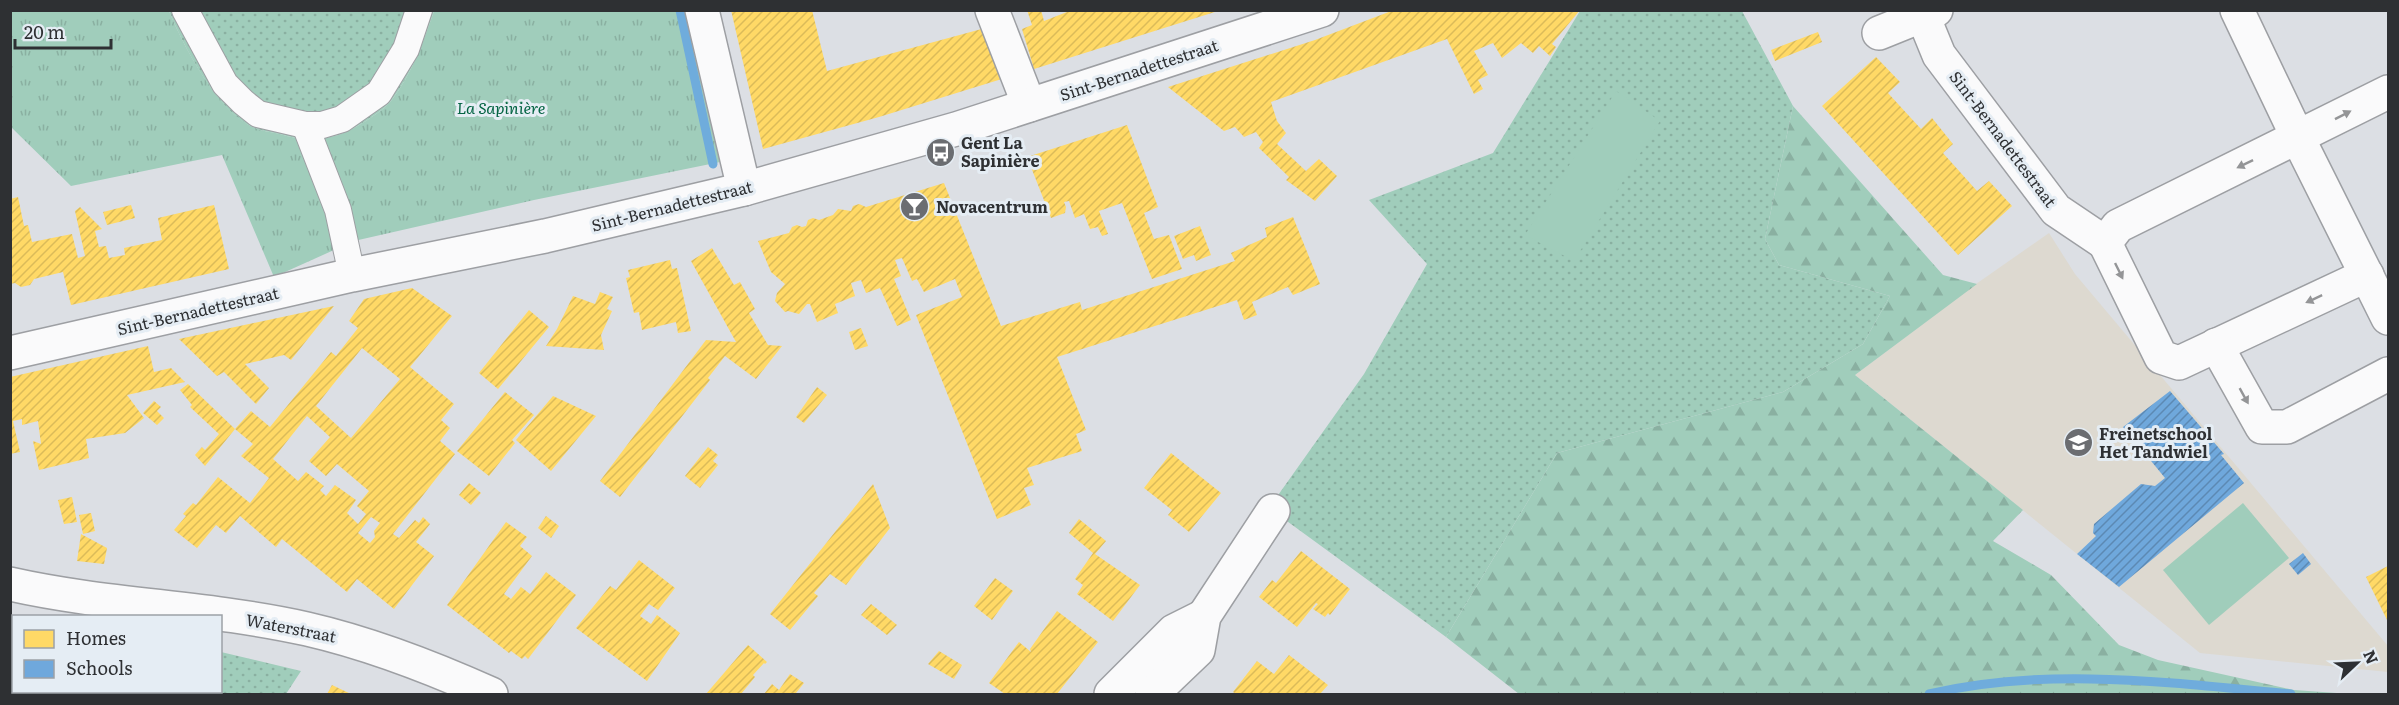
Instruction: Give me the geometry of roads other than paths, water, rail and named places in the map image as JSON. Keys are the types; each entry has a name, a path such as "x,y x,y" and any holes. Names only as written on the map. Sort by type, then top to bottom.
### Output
{"street":[{"path":"185,10 225,84 243,102 258,114 305,125 342,119 379,93 406,50 419,10"},
{"path":"702,10 744,189"},
{"path":"992,10 1029,105"},
{"name":"Sint-Bernadettestraat","path":"10,353 352,275 545,236 744,189 956,129 1322,10"},
{"path":"2237,10 2388,318"},
{"name":"Sint-Bernadettestraat","path":"1879,33 1930,13 1938,55 2056,210 2105,243 2161,357 2179,363 2367,275"},
{"path":"2105,243 2118,226 2388,92"},
{"path":"305,125 338,210 352,275"},
{"path":"2216,345 2262,427 2287,427 2388,374"},
{"path":"1152,694 1198,650 1204,616 1273,511"},
{"name":"Waterstraat","path":"10,584 114,602 222,615"},
{"name":"Waterstraat","path":"222,615 305,629 374,646 436,669 491,694"},
{"path":"1111,694 1174,631 1204,616"}],"waterway":[{"path":"680,10 713,164"},
{"path":"1929,694 1973,686 2064,679 2110,679 2201,685 2291,694"}],"place":[{"name":"Gent La Sapinière","path":"940,152"},
{"name":"Novacentrum","path":"915,207"},
{"name":"Freinetschool Het Tandwiel","path":"2078,443"}],"park label":[{"name":"La Sapinière","path":"501,108"}]}
